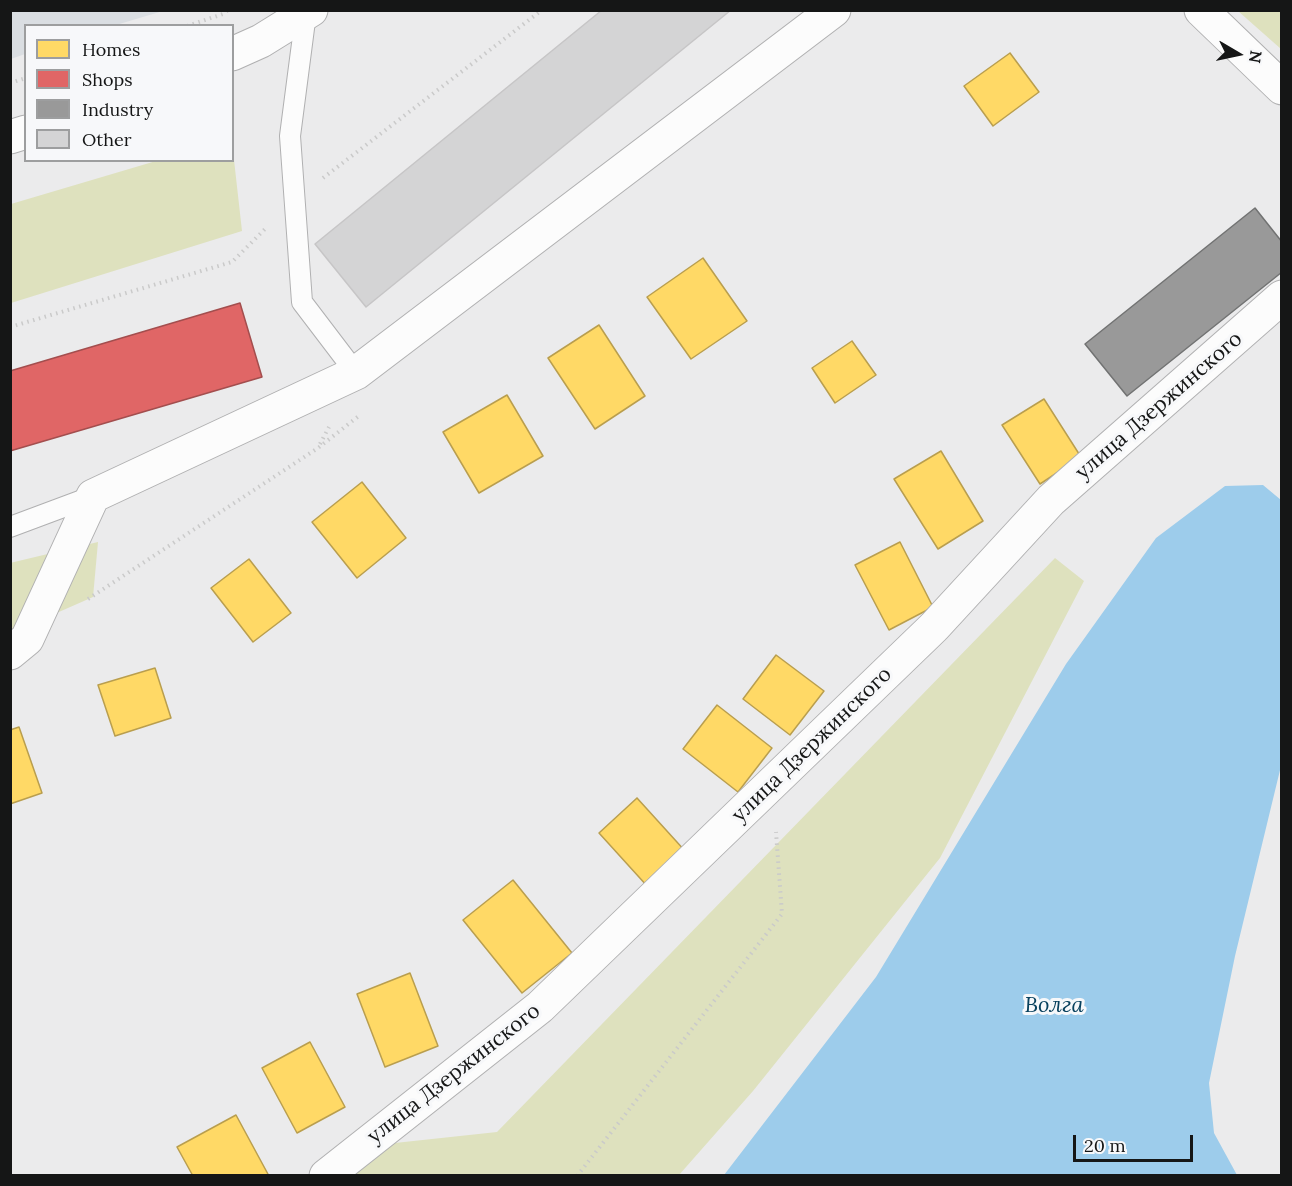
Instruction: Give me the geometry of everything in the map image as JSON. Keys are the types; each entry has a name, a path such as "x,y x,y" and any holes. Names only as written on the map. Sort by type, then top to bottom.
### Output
{"street":[{"path":"10,653 27,639 93,496 356,373 834,10"},
{"path":"1201,10 1281,88"},
{"path":"234,53 261,41 309,12"},
{"name":"улица Дзержинского","path":"326,1176 540,1007 934,627 1051,500 1281,297"}],"lane":[{"path":"309,12 290,136 302,302 356,373"},
{"path":"10,527 93,496"}],"path":[{"path":"193,24 223,14 228,10"},
{"path":"577,1176 782,915 772,783"}],"shaded area":[{"path":"11,10 163,10 119,24 24,24 24,54 11,59"}],"green space":[{"path":"1238,11 1281,11 1281,49"},
{"path":"234,160 242,231 11,303 11,204 153,162 234,162"},
{"path":"98,542 93,597 11,633 10,563"},
{"path":"1055,558 1084,581 940,858 753,1091 679,1175 331,1176 367,1146 497,1132"}],"water":[{"name":"Волга","path":"1263,485 1281,500 1281,766 1235,956 1209,1083 1214,1133 1237,1175 724,1175 876,977 1066,664 1156,538 1225,486"}],"building: Homes":[{"path":"1010,53 1039,92 993,126 964,86"},
{"path":"703,258 747,321 691,359 647,297"},
{"path":"599,325 645,396 595,429 548,358"},
{"path":"852,341 876,375 835,403 812,368"},
{"path":"507,395 543,456 479,493 443,432"},
{"path":"1044,399 1081,457 1040,484 1002,425"},
{"path":"941,451 983,521 938,549 894,479"},
{"path":"362,482 406,538 357,578 312,522"},
{"path":"900,542 933,607 889,630 855,565"},
{"path":"249,559 291,613 253,642 211,588"},
{"path":"776,655 824,691 790,735 743,699"},
{"path":"155,668 171,718 115,736 98,685"},
{"path":"717,705 772,748 738,792 683,749"},
{"path":"19,727 42,793 10,804 10,730"},
{"path":"637,798 686,852 648,887 599,833"},
{"path":"513,880 572,953 522,993 463,920"},
{"path":"410,973 438,1046 385,1067 357,994"},
{"path":"310,1042 345,1107 297,1133 262,1068"},
{"path":"236,1115 269,1176 193,1176 177,1147"}],"building: Shops":[{"path":"240,303 262,377 10,451 10,371"}],"building: Industry":[{"path":"1255,208 1282,242 1282,272 1127,396 1085,344"}],"building: Other":[{"path":"602,10 731,10 366,307 315,244"}]}
